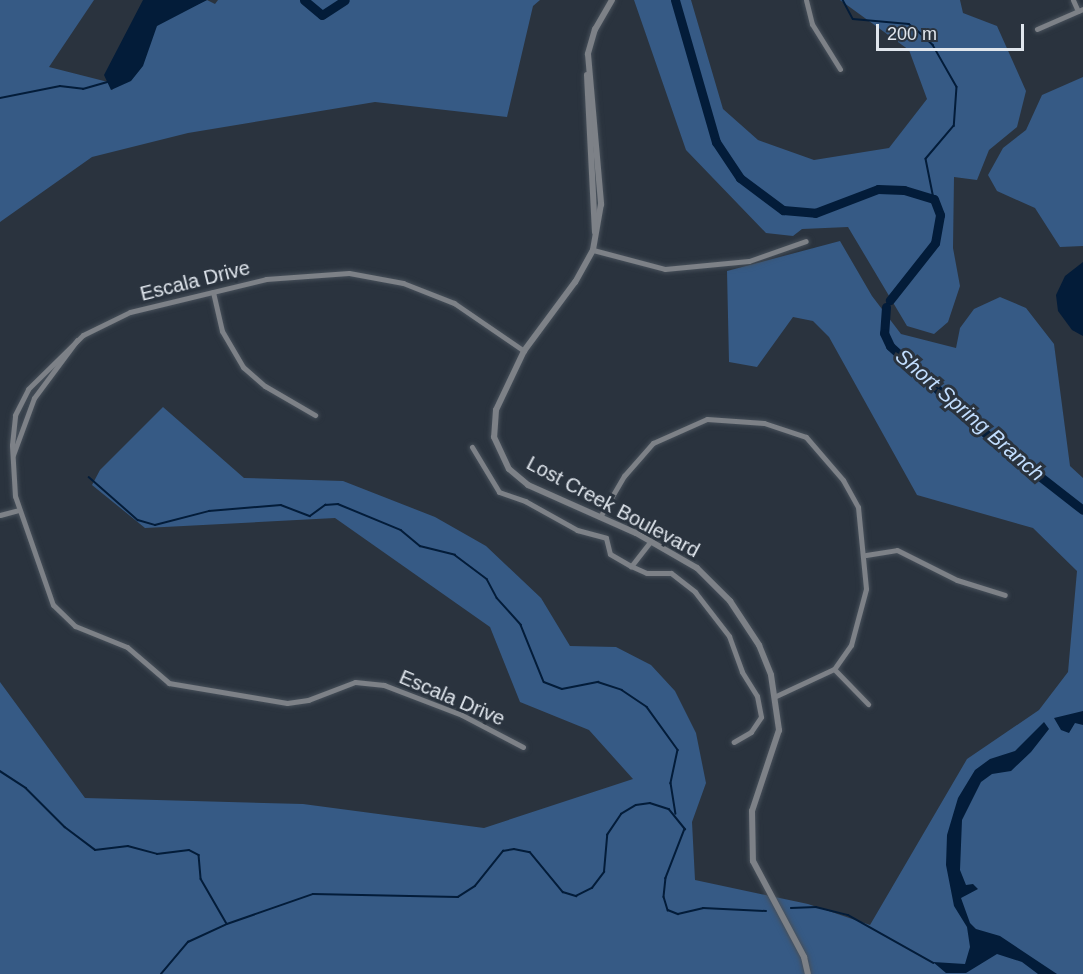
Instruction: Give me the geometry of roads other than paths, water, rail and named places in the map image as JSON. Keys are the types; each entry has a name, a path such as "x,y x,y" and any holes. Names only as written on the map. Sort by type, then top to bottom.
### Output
{"street":[{"name":"Lost Creek Boulevard","path":"595,239 585,100 594,28 612,0"},
{"path":"806,0 812,24 840,69"},
{"path":"1037,29 1081,10 1073,0"},
{"name":"Lost Creek Boulevard","path":"588,68 600,183 593,250 575,282 524,351 503,392 493,424 502,459 528,485 600,517 697,568 730,600 766,660 776,696 779,730 757,790 750,843 762,881 801,951 808,974"},
{"path":"591,184 600,183"},
{"path":"593,250 665,269 749,261 806,241"},
{"name":"Escala Drive","path":"523,747 462,715 384,685 355,682 308,700 287,703 174,686 122,644 83,630 59,613 42,581 12,486 15,415 23,398 49,365 77,340 106,320 282,276 359,274 403,283 448,300 524,351"},
{"path":"213,292 222,331 243,368 265,386 315,415"},
{"name":"Escala Drive","path":"13,456 34,398 77,340"},
{"path":"600,517 624,476 652,442 707,419 764,423 806,437 843,480 858,507 866,555 866,589 851,645 834,669 776,696"},
{"path":"472,447 498,492 525,501 577,530 606,538 610,554 631,566 647,573 671,573 682,580 729,636 761,710 751,732 734,742"},
{"path":"0,515 19,510"},
{"path":"631,566 650,542"},
{"path":"866,555 897,550 957,580 1005,595"},
{"path":"834,669 868,704"}],"waterway":[{"name":"Short Spring Branch","path":"304,0 322,15 345,0"},
{"name":"Short Spring Branch","path":"675,0 716,142 740,178 783,210 815,213 878,189 904,190 934,199 940,215 935,243 890,300"},
{"path":"843,0 853,19 909,24 917,30 933,45 957,87 954,126 926,159 934,199"},
{"path":"0,98 60,86 83,89 107,82"},
{"name":"Short Spring Branch","path":"886,307 884,333 890,346 992,439 1083,510"},
{"path":"89,477 138,520 155,525 209,511 281,505 310,516 325,505 338,504 401,530 420,546 455,555 487,579 497,598 521,625 544,682 562,689 598,682 622,690 647,707 678,750 671,783 676,814"},
{"path":"0,771 26,788 65,827 95,850 128,846 157,854 189,850 199,855 201,879 227,924 313,894 458,897 475,886 503,851 514,849 530,852 563,892 576,896 592,888 604,872 607,835 621,814 636,805 650,803 669,809 685,829 666,878 664,897 668,910 678,914 703,908 766,911"},
{"path":"791,908 816,907 848,915 934,963"},
{"path":"161,974 188,942 225,925"}]}
